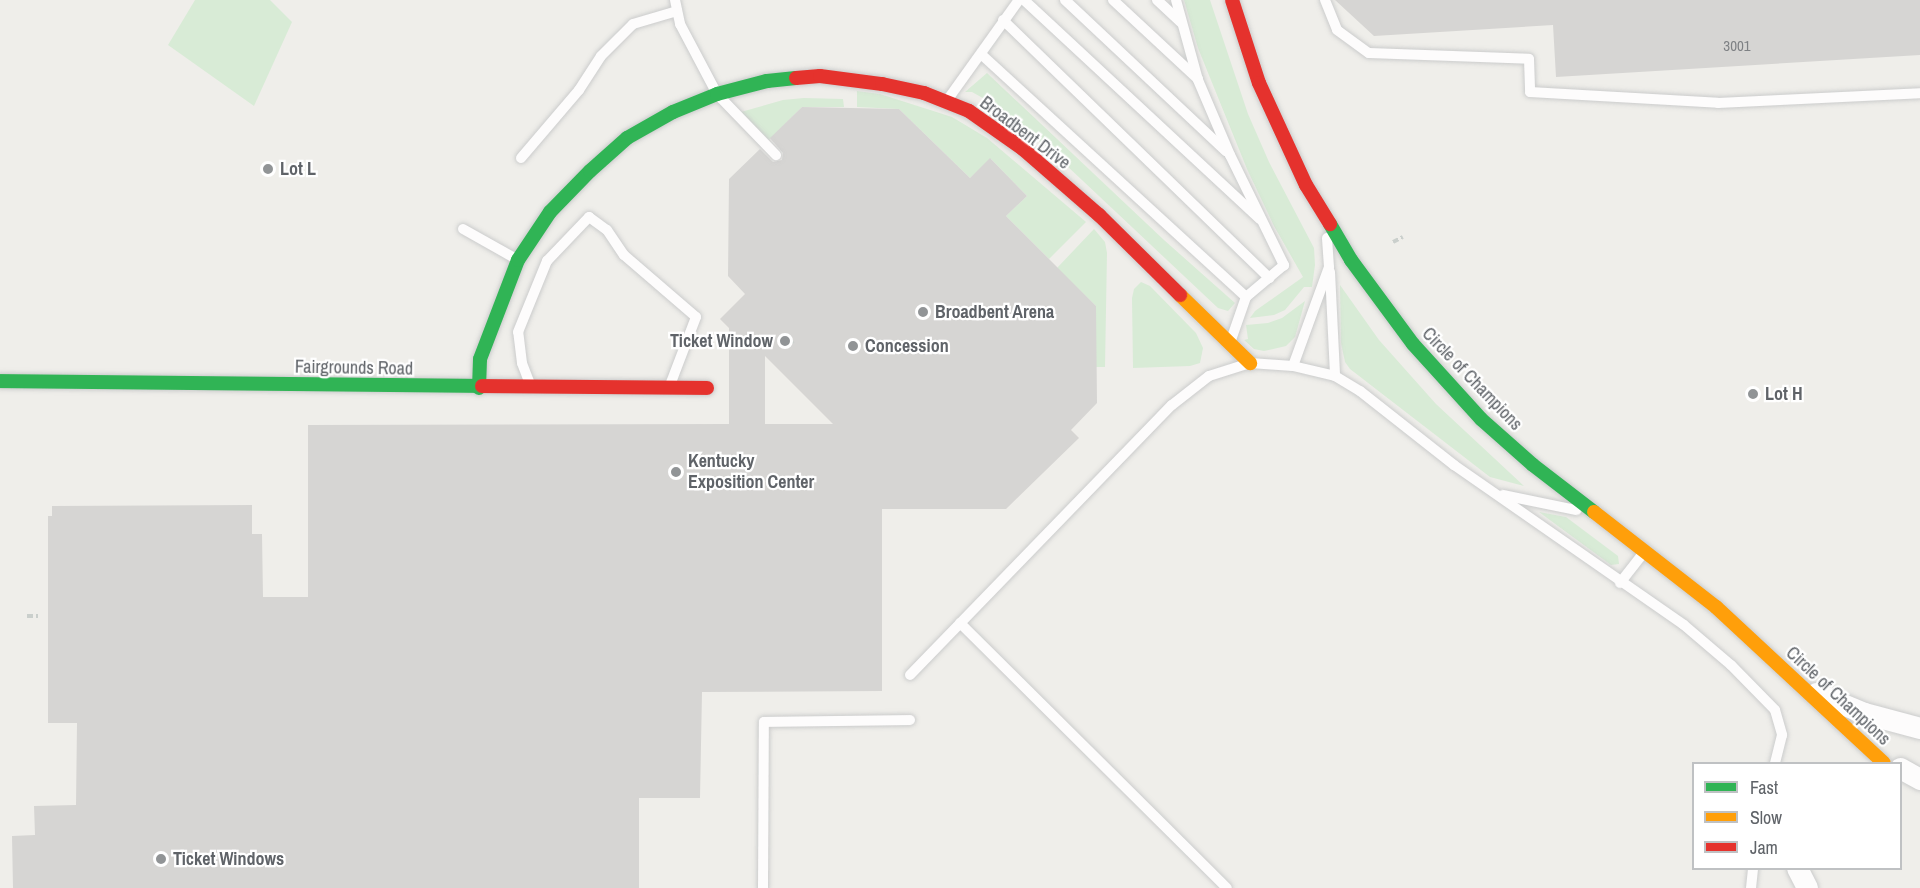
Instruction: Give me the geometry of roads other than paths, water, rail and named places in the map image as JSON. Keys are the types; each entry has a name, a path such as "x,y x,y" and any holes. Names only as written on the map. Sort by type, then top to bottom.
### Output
{"street":[{"name":"Circle of Champions","path":"1232,0 1242,35 1268,104 1306,185 1326,221 1400,328 1481,419 1533,465 1716,607 1883,762"},
{"name":"Broadbent Drive","path":"479,388 480,360 518,260 550,212 590,171 627,138 673,112 717,94 767,81 820,76 882,84 924,93 969,111 1023,149 1099,215 1250,363"},
{"name":"Fairgrounds Road","path":"0,381 479,388 707,388"},
{"path":"1803,688 1864,713 1920,728"},
{"path":"1902,769 1920,779"},
{"path":"1798,870 1807,888"}],"lane":[{"path":"946,102 982,55 1003,20 1019,0"},
{"path":"1024,0 1265,224"},
{"path":"1065,0 1230,155"},
{"path":"1113,0 1198,80"},
{"path":"1157,0 1182,23"},
{"path":"1176,0 1198,80 1230,155 1284,265 1246,297 1230,343"},
{"path":"1325,0 1338,30 1369,53 1529,59 1530,92 1718,104 1920,93"},
{"path":"521,158 579,90 601,56 633,24 676,5 680,24 717,94 776,155"},
{"path":"1003,20 1269,278"},
{"path":"982,55 1246,297"},
{"path":"531,388 522,363 518,332 547,261 589,218 607,230 624,255 696,317 669,388"},
{"path":"1326,221 1335,376"},
{"path":"463,229 518,260"},
{"path":"1293,366 1329,267"},
{"path":"910,675 1172,405 1209,376 1250,363 1293,366 1335,376 1360,391 1454,465 1620,583 1684,625 1731,665 1775,710 1782,735 1775,762"},
{"path":"1496,494 1600,515"},
{"path":"1620,583 1645,552"},
{"path":"960,623 1227,888"},
{"path":"763,888 764,722 910,720"},
{"path":"1751,888 1753,870"},
{"path":"1794,888 1797,870"}],"place":[{"name":"Lot L","path":"268,169"},
{"name":"Broadbent Arena","path":"923,312"},
{"name":"Ticket Window","path":"785,341"},
{"name":"Concession","path":"853,346"},
{"name":"Lot H","path":"1753,394"},
{"name":"Kentucky Exposition Center","path":"676,472"},
{"name":"Ticket Windows","path":"161,859"}]}
